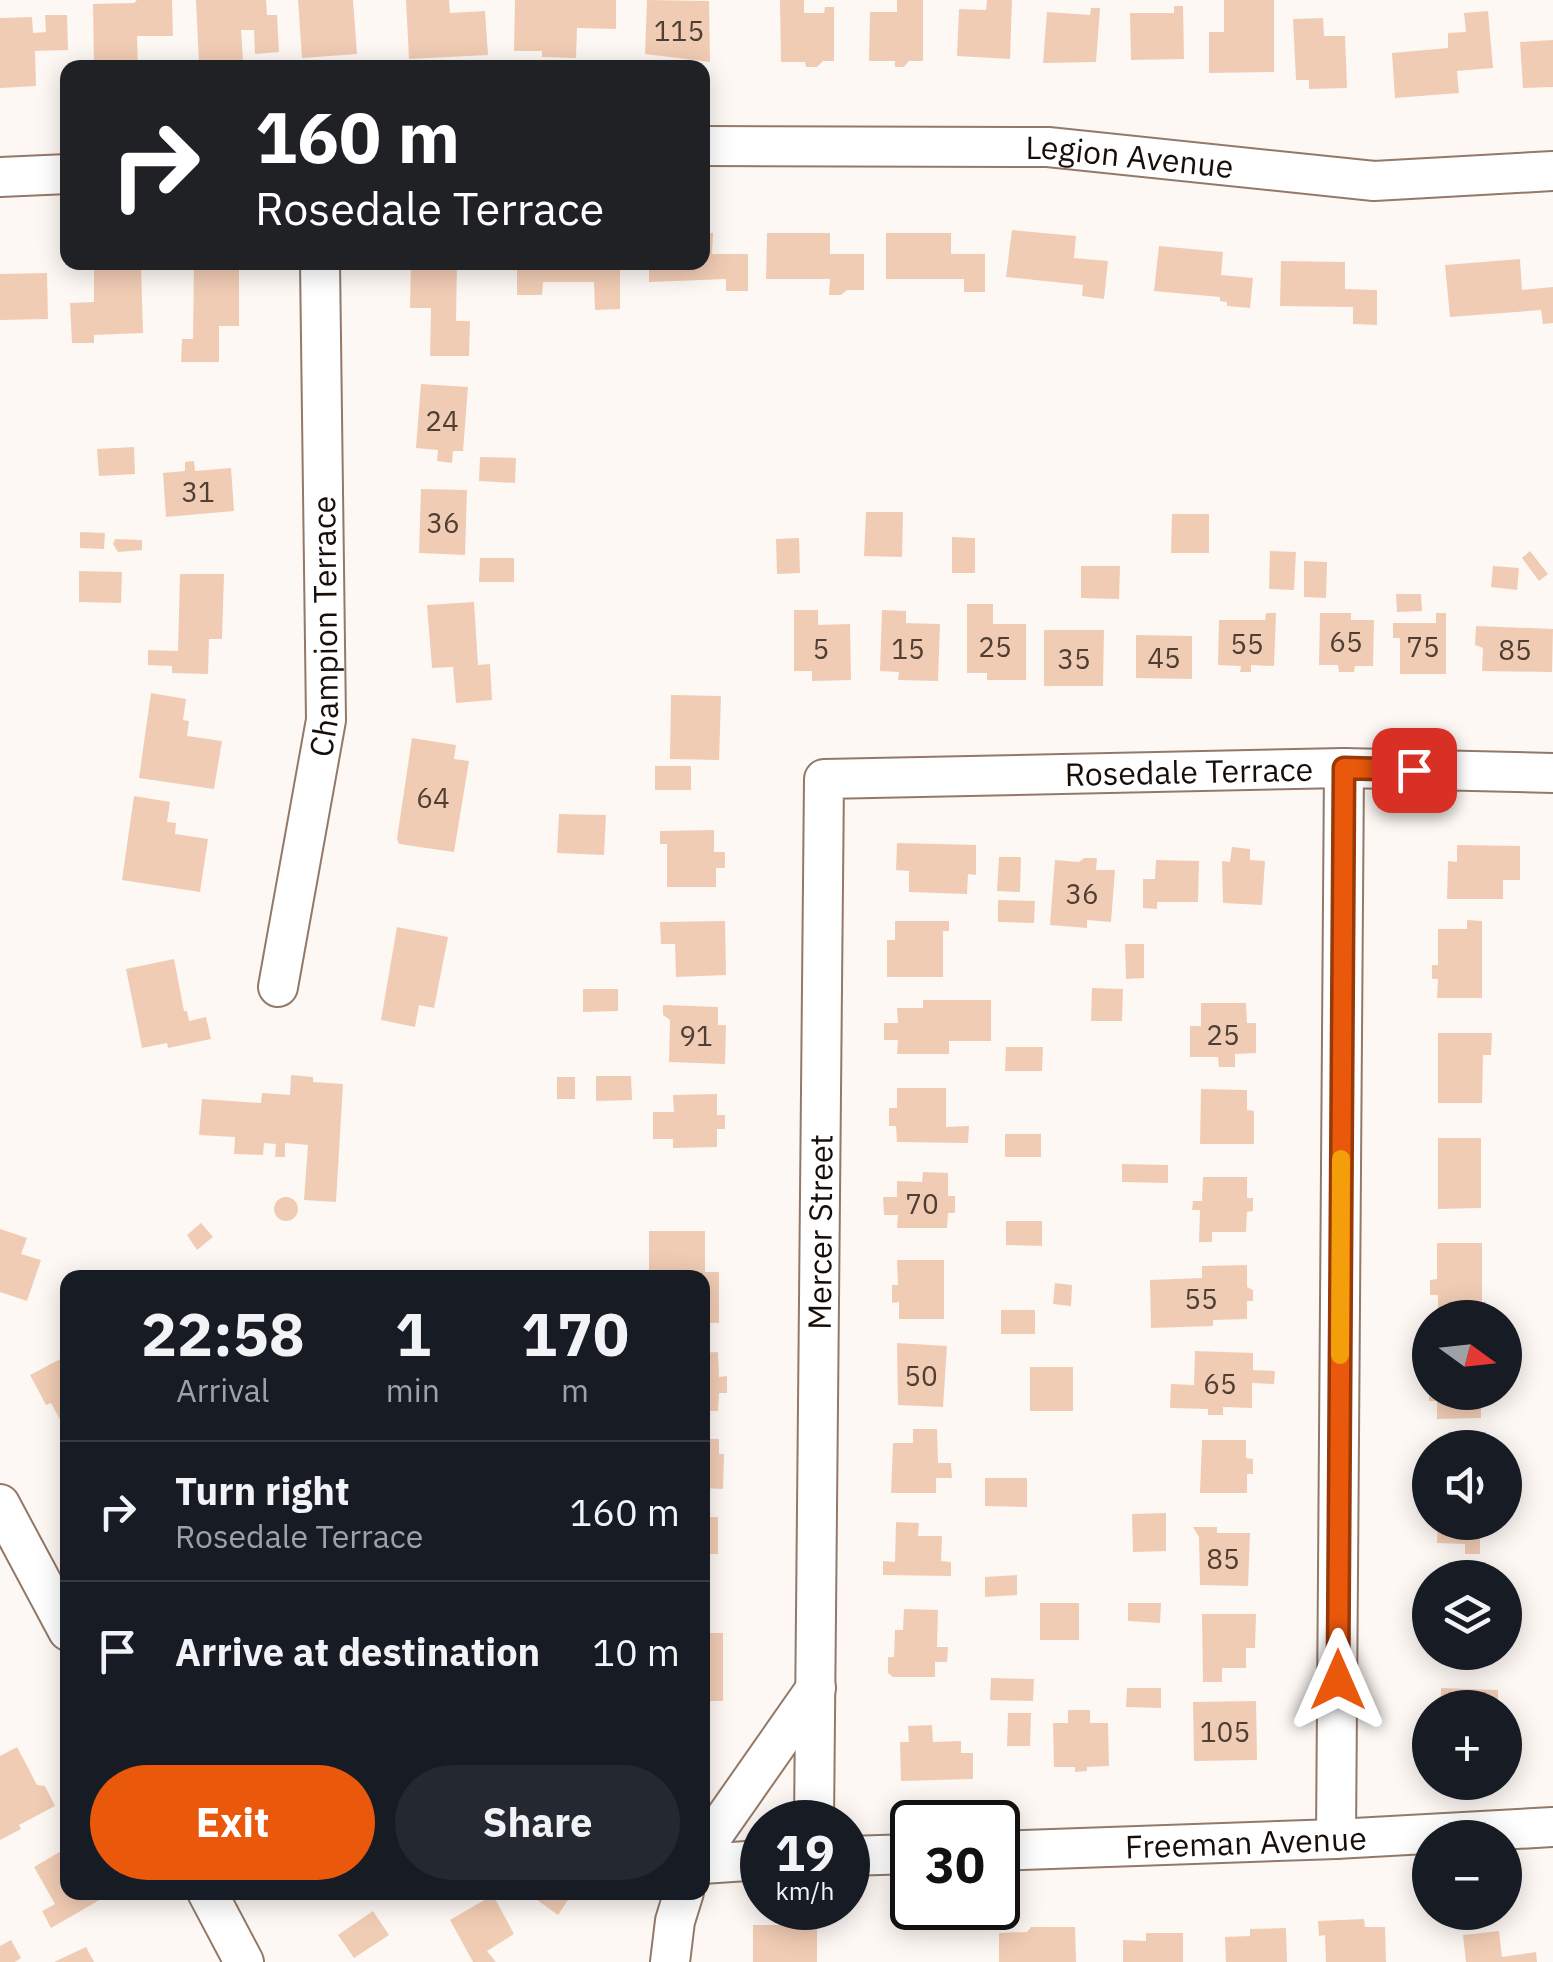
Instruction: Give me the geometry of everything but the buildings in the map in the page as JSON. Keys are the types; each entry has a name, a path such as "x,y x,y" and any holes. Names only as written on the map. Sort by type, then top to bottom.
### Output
{"street":[{"name":"Legion Avenue","path":"710,146 1048,147 1374,181 1553,172"},
{"path":"0,177 60,174"},
{"name":"Champion Terrace","path":"278,988 326,720 320,270"},
{"path":"1336,1839 1344,768"},
{"name":"Rosedale Terrace","path":"824,779 1344,768 1553,773"},
{"name":"Mercer Street","path":"814,1800 824,779"},
{"path":"0,1504 60,1616"},
{"path":"710,1840 816,1688"},
{"name":"Freeman Avenue","path":"1020,1850 1553,1828"},
{"path":"710,1863 740,1861"},
{"path":"211,1900 244,1962"},
{"path":"670,1962 682,1900"}],"slow traffic":[{"path":"1340,1355 1341,1159"}],"route":[{"path":"1338,1680 1344,768 1414,770"}]}
